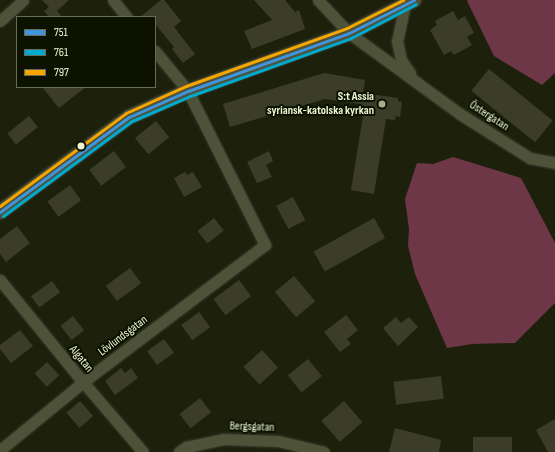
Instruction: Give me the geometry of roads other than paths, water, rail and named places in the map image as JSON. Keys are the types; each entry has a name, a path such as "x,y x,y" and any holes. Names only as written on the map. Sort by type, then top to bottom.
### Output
{"street":[{"path":"0,21 23,0"},
{"path":"113,0 126,16"},
{"name":"Östergatan","path":"318,0 349,33 460,114 530,158 555,163"},
{"path":"0,212 130,117 188,90 349,33 409,2"},
{"name":"Östergatan","path":"409,2 397,41 402,60 414,79"},
{"path":"156,51 188,90"},
{"name":"Lövlundsgatan","path":"0,450 83,382 265,245 188,90"},
{"name":"Algatan","path":"0,280 83,382 143,452"},
{"name":"Bergsgatan","path":"179,452 186,447 223,439 278,441 324,452"}],"place":[{"name":"S:t Assia syriansk-katolska kyrkan","path":"382,104"}]}
